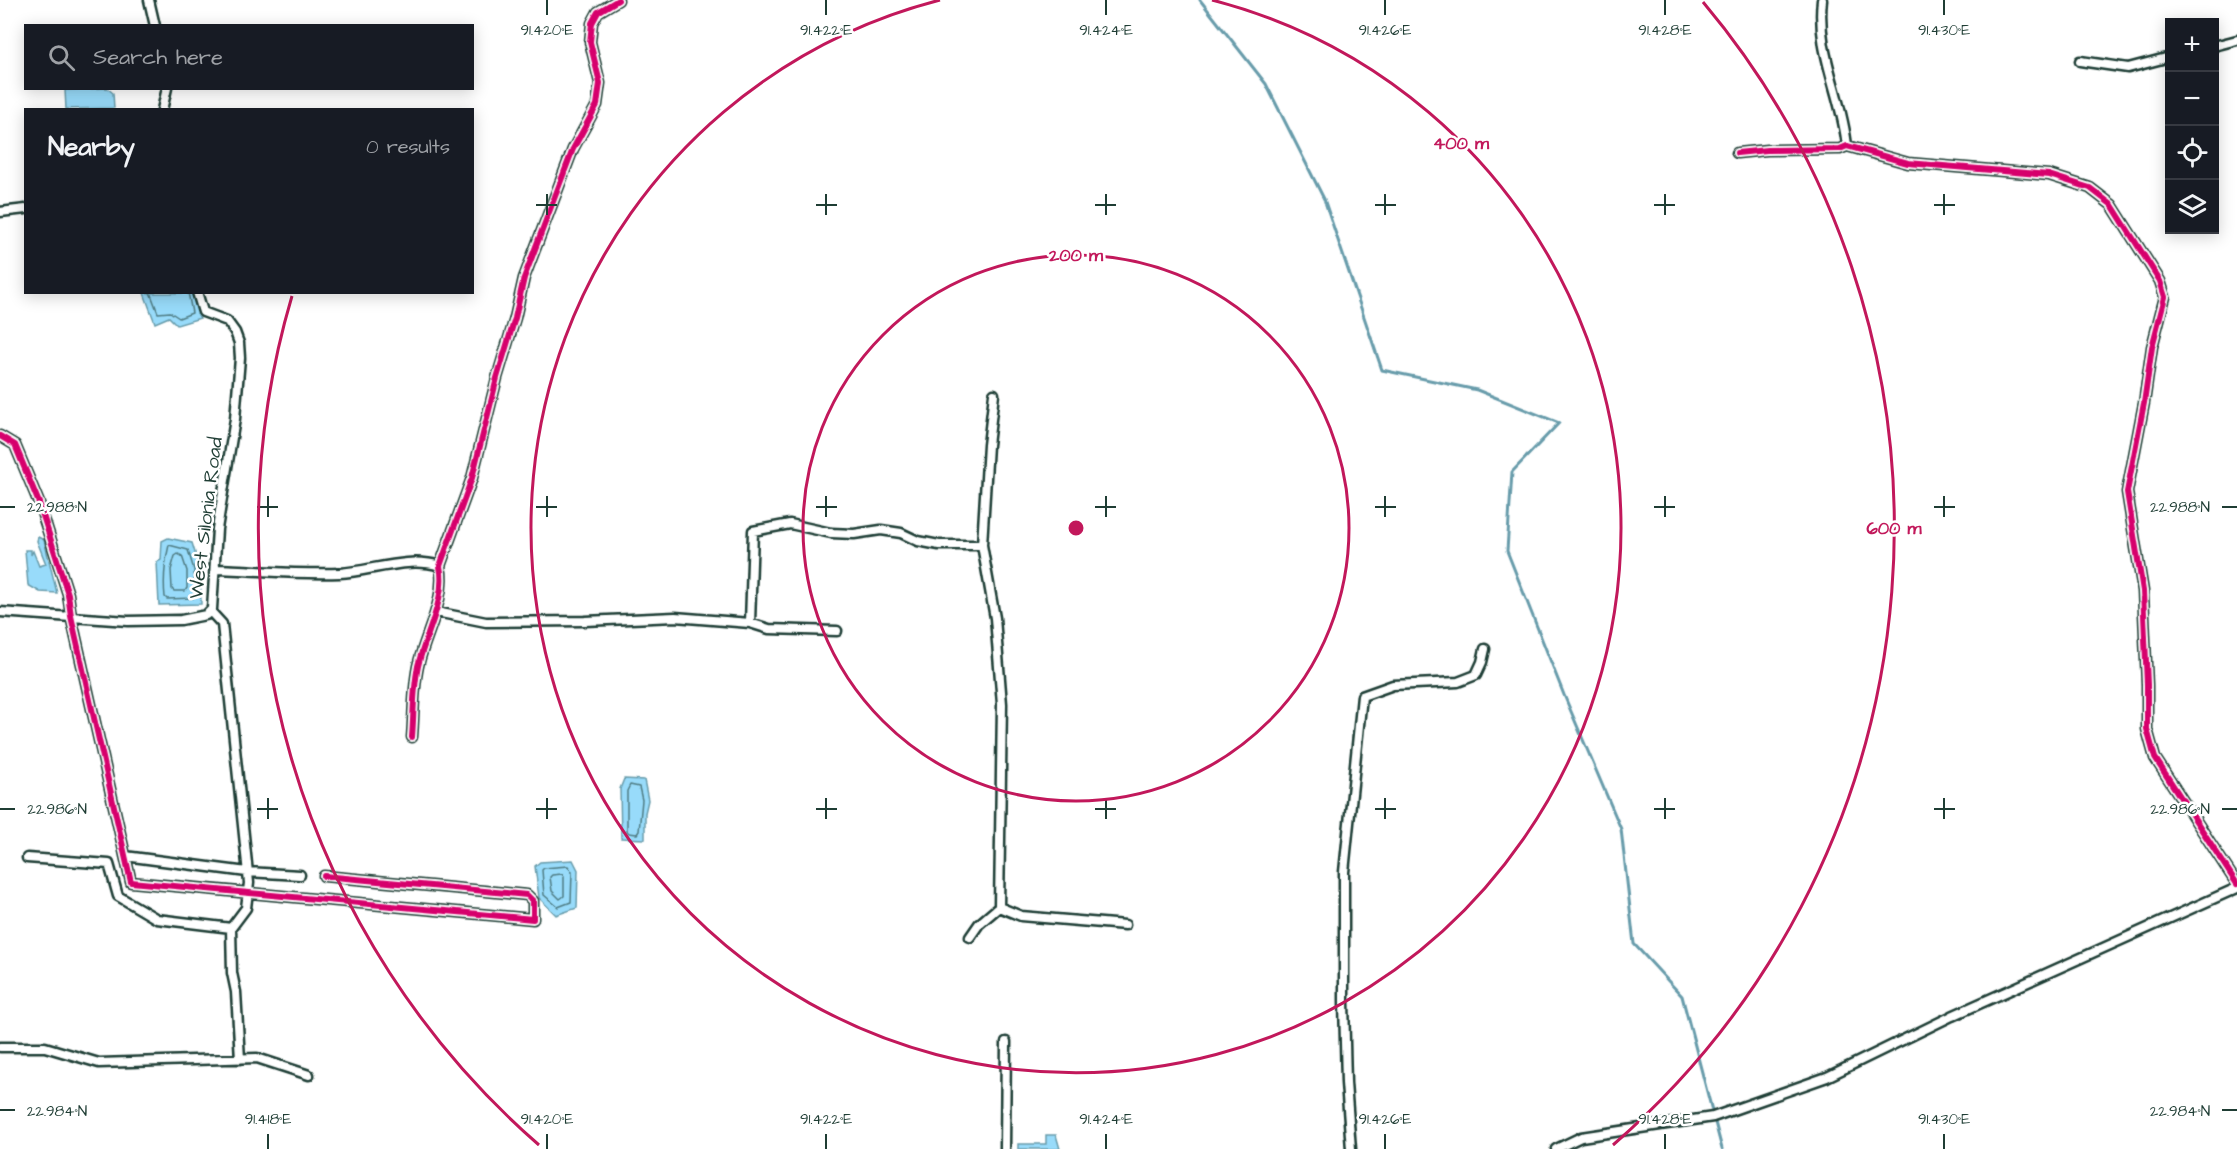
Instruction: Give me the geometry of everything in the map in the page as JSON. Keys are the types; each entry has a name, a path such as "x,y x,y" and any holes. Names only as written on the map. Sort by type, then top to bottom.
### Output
{"street":[{"path":"148,0 154,24"},
{"path":"412,737 418,664 436,612 442,574 440,566 472,478 524,278 573,149 597,105 600,83 590,42 592,23 598,12 618,0"},
{"path":"1822,0 1820,20 1824,56 1845,126 1847,146"},
{"path":"2219,45 2237,40"},
{"path":"2080,62 2128,68 2165,58"},
{"path":"162,108 167,90"},
{"path":"1737,153 1767,150 1840,150 1847,146 1908,163 2049,175 2090,188 2112,206 2160,281 2164,297 2152,347 2127,492 2143,591 2147,729 2155,758 2237,884"},
{"path":"0,212 24,209"},
{"name":"West Silonia Road","path":"0,612 128,621 181,620 206,615 210,611 217,529 235,419 239,343 227,321 203,312 197,294"},
{"path":"970,937 979,924 999,907 1002,704 995,618 982,545 988,445 994,394"},
{"path":"0,436 15,445 39,503 68,594 131,882 533,919 533,901 527,896 324,876"},
{"path":"750,623 753,531 790,524 831,533 854,534 881,530 901,533 918,542 939,545 982,545"},
{"path":"215,569 341,573 399,564 440,566"},
{"path":"210,611 222,624 247,872 246,908 231,928 232,973 236,992 240,1059"},
{"path":"436,612 486,622 675,617 750,623 769,629 837,631"},
{"path":"1351,1149 1346,1083 1344,872 1362,696 1393,685 1458,682 1476,675 1485,649"},
{"path":"125,856 247,872 300,875"},
{"path":"27,858 109,864 118,896 157,919 231,928"},
{"path":"1556,1149 1581,1137 1713,1117 1827,1077 1952,1016 2237,888"},
{"path":"999,907 1021,916 1125,925"},
{"path":"1005,1149 1006,1042"},
{"path":"0,1047 45,1047 99,1063 257,1059 309,1075"}],"water":[{"path":"65,90 109,90 113,93 114,108 66,108"},
{"path":"144,294 193,294 200,318 177,325 169,317 155,323"},
{"path":"38,537 44,540 57,593 40,592 28,585 25,550 31,550 31,555 33,551 39,566 46,564 37,541"},
{"path":"168,538 192,543 200,569 201,604 159,605 157,562 161,560 162,541"},
{"path":"624,779 644,780 648,800 645,813 645,839 621,838 620,789"},
{"path":"573,860 578,870 577,908 556,915 539,898 535,866 540,862"},
{"path":"1046,1135 1056,1135 1060,1149 1018,1149 1018,1144 1046,1144"}],"waterway":[{"path":"1200,0 1266,84 1324,199 1382,370 1477,390 1559,423 1512,472 1507,551 1564,695 1621,829 1634,944 1682,996 1722,1149"}],"cycle path":[{"path":"412,737 417,671 441,590 440,566 472,478 524,278 573,149 597,105 600,83 590,42 592,23 598,12 618,0"},
{"path":"1737,153 1767,150 1840,149 1847,146 1908,163 2049,175 2090,188 2112,205 2160,281 2165,297 2152,347 2127,492 2143,591 2147,729 2155,758 2237,884"},
{"path":"0,436 15,445 39,503 68,594 131,882 533,919 533,901 527,895 324,876"}]}
